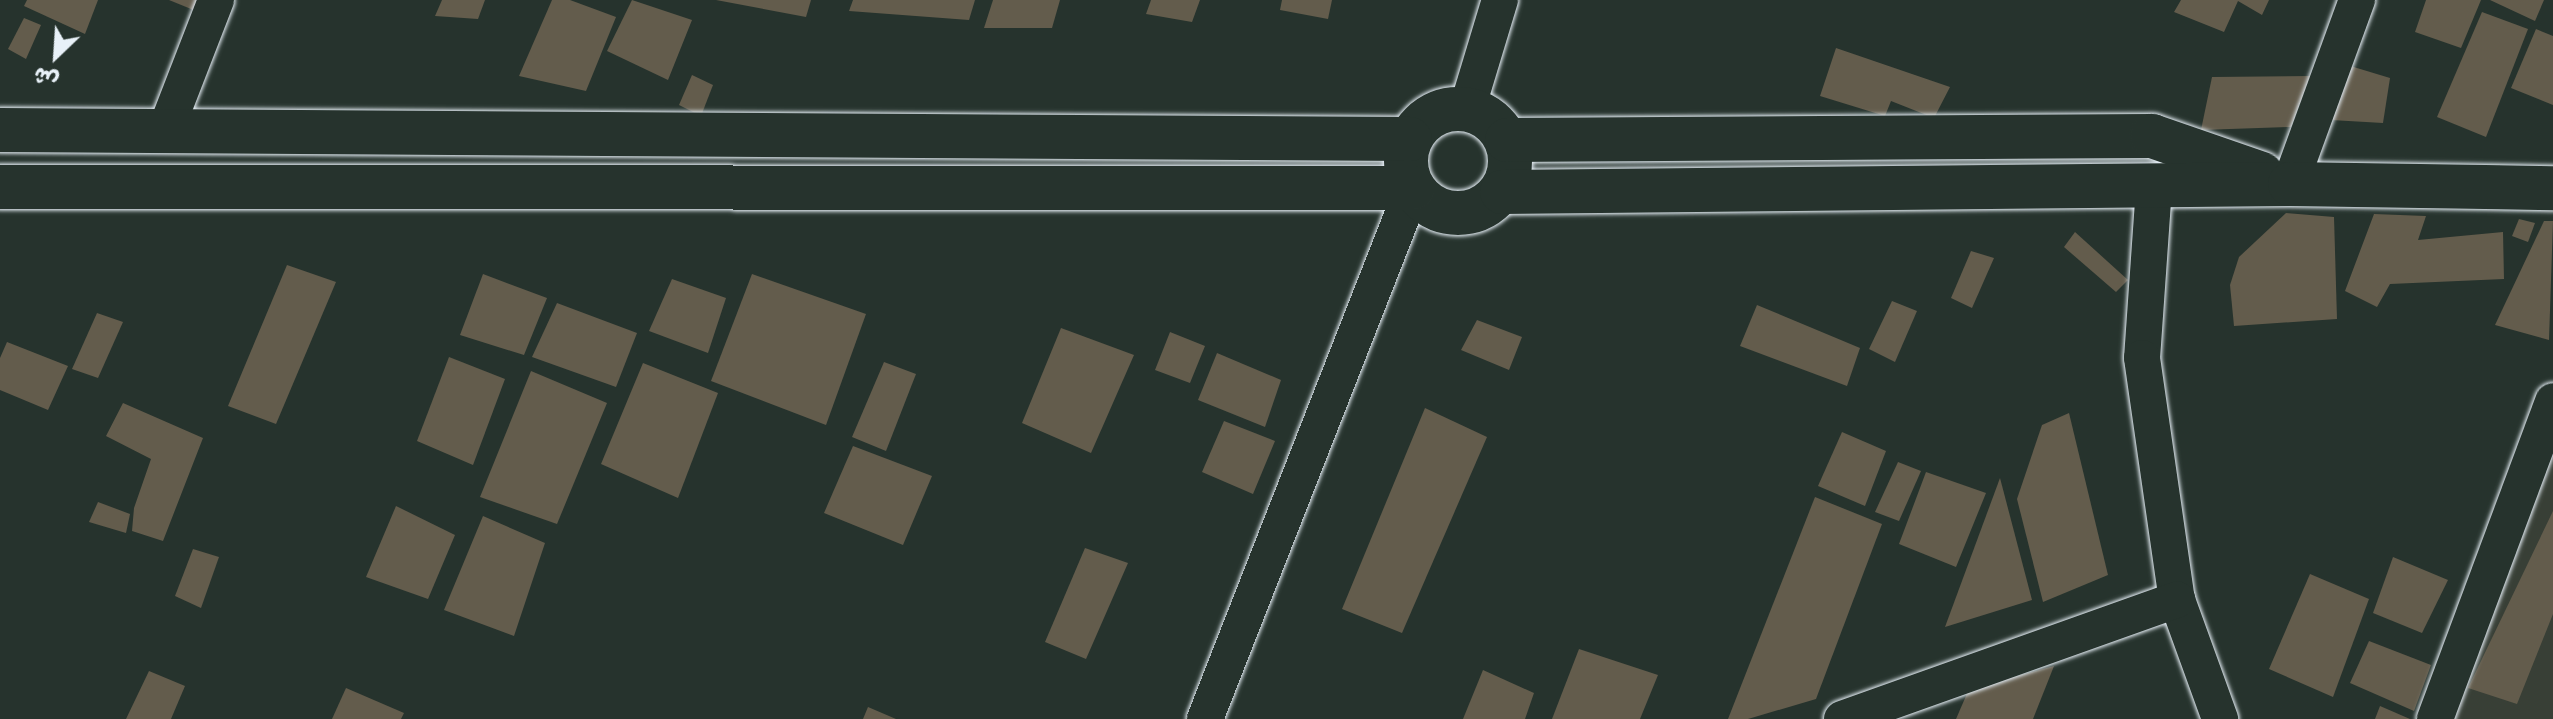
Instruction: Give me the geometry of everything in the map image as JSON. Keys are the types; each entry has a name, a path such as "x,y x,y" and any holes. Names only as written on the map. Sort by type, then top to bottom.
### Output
{"street":[{"path":"166,129 216,0"},
{"path":"1467,109 1500,0"},
{"path":"2290,184 2357,0"},
{"path":"1467,109 1483,114 1507,140 1510,166 1502,192 1489,204 1455,214 1424,201 1413,188 1407,172 1410,139 1433,115 1467,109"},
{"path":"0,130 1410,139"},
{"path":"1507,140 2152,136 2290,184"},
{"path":"1502,192 2290,184 2553,188"},
{"path":"0,187 1413,188"},
{"path":"2154,187 2142,358 2177,600 2220,719"},
{"path":"1205,719 1413,188"},
{"path":"2435,719 2553,401"},
{"path":"1842,719 2177,600"}],"shaded area":[{"path":"2553,449 2553,719 2451,719"}],"building":[{"path":"27,0 98,0 85,34 24,6"},
{"path":"169,0 200,0 196,11"},
{"path":"442,0 485,0 478,19 435,16"},
{"path":"552,0 570,0 616,17 586,91 519,76"},
{"path":"632,0 692,20 668,80 607,51"},
{"path":"716,0 811,0 806,17"},
{"path":"853,0 975,0 969,20 849,11"},
{"path":"993,0 1060,0 1052,28 984,28"},
{"path":"1151,0 1200,0 1192,22 1146,14"},
{"path":"1282,0 1332,0 1328,19 1280,10"},
{"path":"2181,0 2269,0 2262,15 2238,1 2224,32 2174,12"},
{"path":"2426,0 2481,0 2461,48 2415,32"},
{"path":"2490,0 2544,0 2535,21"},
{"path":"2482,12 2528,29 2486,137 2437,117"},
{"path":"24,18 41,25 26,59 8,49"},
{"path":"2536,29 2553,36 2553,105 2511,88"},
{"path":"1836,48 1950,87 1934,118 1891,101 1885,116 1820,96"},
{"path":"2347,65 2390,78 2383,123 2331,120"},
{"path":"692,75 713,85 701,116 679,105"},
{"path":"2311,76 2291,127 2201,130 2212,77"},
{"path":"2286,213 2334,217 2337,319 2234,326 2230,285 2239,257"},
{"path":"2374,214 2426,216 2418,240 2503,232 2504,279 2390,284 2377,307 2345,291"},
{"path":"2519,219 2535,223 2528,242 2512,236"},
{"path":"2544,221 2553,221 2549,340 2495,325"},
{"path":"2075,232 2128,280 2116,292 2064,247"},
{"path":"1971,251 1994,258 1972,308 1951,298"},
{"path":"287,265 336,282 276,424 228,406"},
{"path":"483,274 547,298 524,355 460,335"},
{"path":"752,274 866,314 826,425 711,381"},
{"path":"672,279 726,298 708,353 649,331"},
{"path":"1892,301 1917,311 1895,362 1869,349"},
{"path":"557,303 637,333 616,387 532,357"},
{"path":"1757,305 1860,348 1847,386 1740,346"},
{"path":"97,313 123,322 98,378 72,369"},
{"path":"1477,320 1522,337 1509,370 1461,350"},
{"path":"1061,328 1134,355 1091,453 1022,423"},
{"path":"1170,332 1205,346 1190,383 1155,370"},
{"path":"7,342 68,366 48,410 0,390 0,358"},
{"path":"1217,353 1281,380 1265,427 1198,400"},
{"path":"449,357 505,379 473,465 417,441"},
{"path":"884,362 916,374 886,451 852,437"},
{"path":"643,363 718,393 678,498 601,464"},
{"path":"531,371 607,403 557,524 480,497"},
{"path":"123,403 203,438 163,541 132,531 134,508 151,459 106,436"},
{"path":"1425,408 1487,437 1402,633 1342,609"},
{"path":"2069,413 2108,575 2043,602 2017,499 2042,425"},
{"path":"1224,421 1275,441 1253,494 1202,472"},
{"path":"1842,432 1886,451 1865,506 1818,486"},
{"path":"853,446 932,476 903,545 824,513"},
{"path":"1898,462 1921,471 1899,521 1875,512"},
{"path":"1926,472 1986,493 1956,567 1899,544"},
{"path":"2000,478 2032,600 1945,627"},
{"path":"1815,497 1882,524 1816,699 1748,719 1728,719"},
{"path":"98,502 130,514 126,533 89,522"},
{"path":"396,506 455,535 428,599 366,577"},
{"path":"2553,511 2553,614 2517,704 2468,688"},
{"path":"483,516 545,543 514,636 444,610"},
{"path":"1085,548 1128,563 1086,659 1045,642"},
{"path":"193,549 219,557 201,608 175,596"},
{"path":"2393,557 2448,580 2422,633 2373,613"},
{"path":"2310,574 2369,599 2333,697 2269,669"},
{"path":"2369,641 2431,665 2414,711 2350,683"},
{"path":"1579,649 1658,675 1640,719 1552,719"},
{"path":"2054,666 2033,719 1956,719 1969,689"},
{"path":"1483,670 1534,693 1525,719 1463,719"},
{"path":"149,671 185,686 171,719 126,719"},
{"path":"346,688 404,713 401,719 332,719"},
{"path":"2380,706 2410,719 2375,719"},
{"path":"868,707 896,719 863,719"}]}
